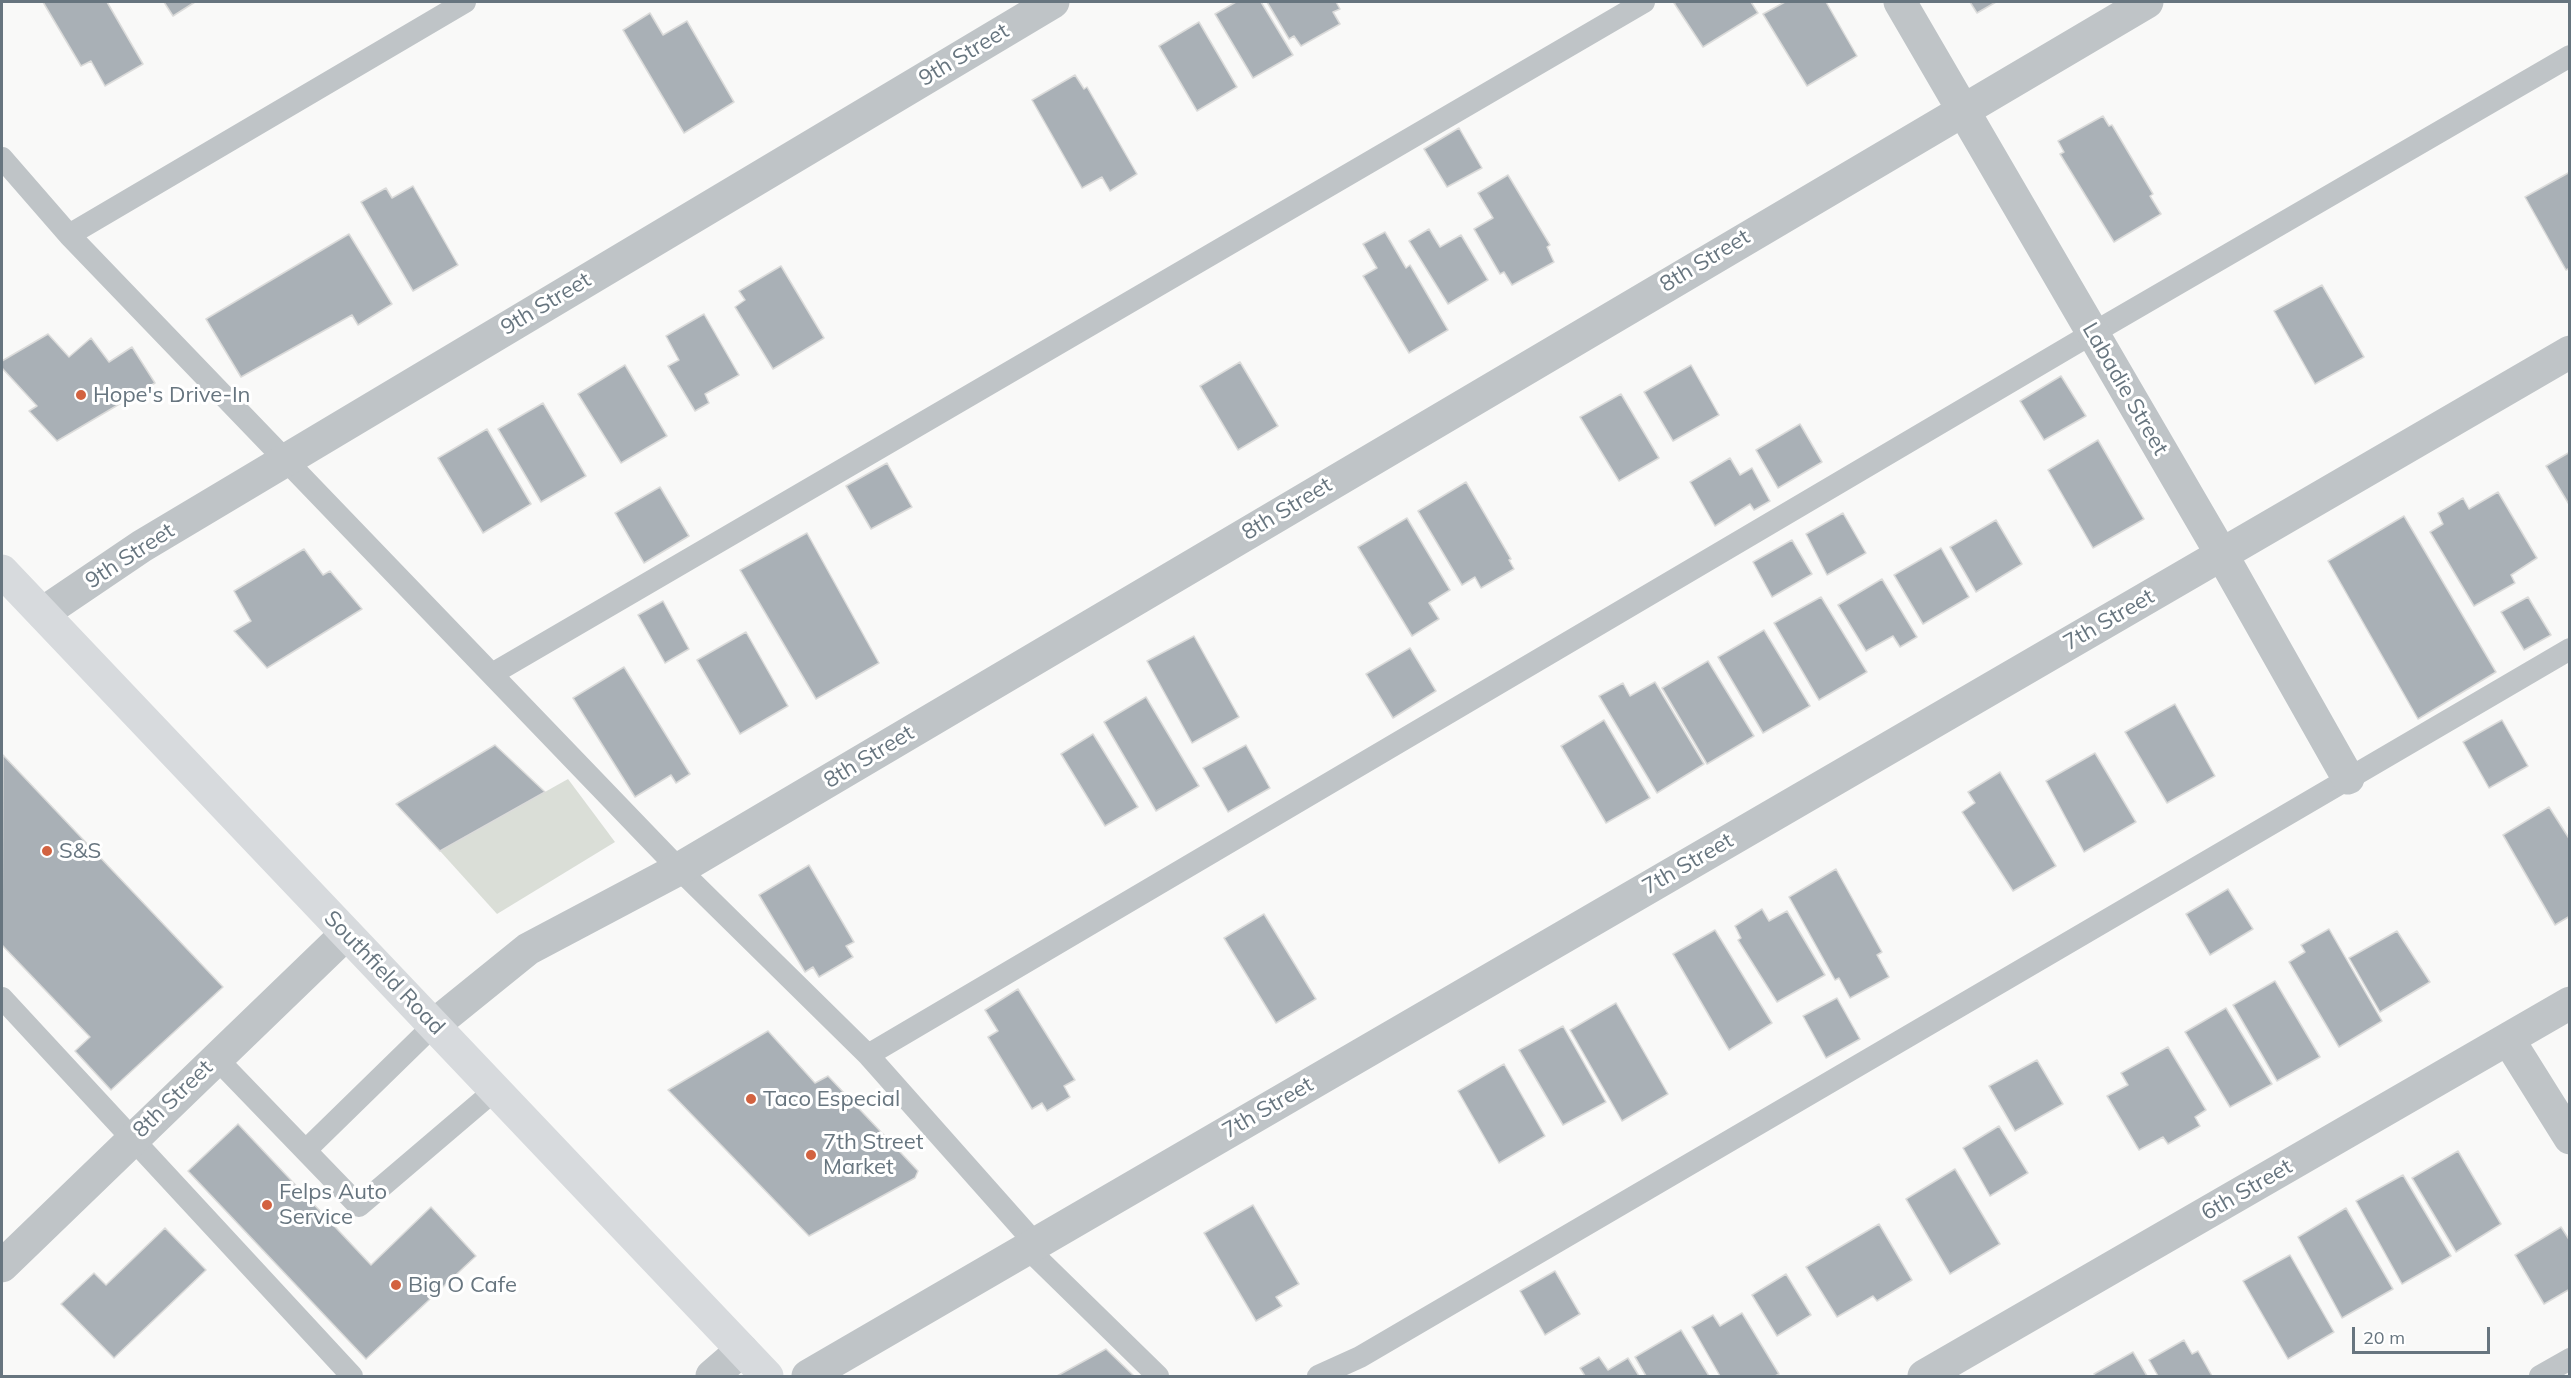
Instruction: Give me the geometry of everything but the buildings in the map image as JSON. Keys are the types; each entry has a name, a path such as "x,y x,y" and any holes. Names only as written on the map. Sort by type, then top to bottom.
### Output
{"main road":[{"name":"Southfield Road","path":"2,571 767,1377"}],"street":[{"name":"9th Street","path":"43,613 142,546 1053,2"},
{"name":"Labadie Street","path":"1900,2 2222,555 2348,778"},
{"name":"8th Street","path":"434,1025 528,949 679,869 1962,109 2147,2"},
{"name":"7th Street","path":"808,1377 1031,1245 2570,352"},
{"name":"8th Street","path":"2,1266 346,934"},
{"name":"6th Street","path":"1924,1377 2570,1003"},
{"path":"2508,1039 2570,1138"},
{"path":"712,1377 742,1350"}],"lane":[{"path":"69,235 465,2"},
{"path":"492,674 1644,2"},
{"path":"868,1055 2093,333 2570,56"},
{"path":"2,158 69,235 679,869 868,1055 1031,1245 1158,1377"},
{"path":"1318,1377 1360,1358 2570,650"},
{"path":"2,998 352,1377"},
{"path":"306,1150 434,1025"},
{"path":"216,1058 359,1206 494,1090"},
{"path":"2540,1377 2570,1359"}],"shaded area":[{"path":"568,779 615,842 497,914 440,851"}],"place":[{"name":"Hope's Drive-In","path":"81,395"},
{"name":"S&S","path":"47,851"},
{"name":"Taco Especial","path":"751,1099"},
{"name":"7th Street Market","path":"811,1155"},
{"name":"Felps Auto Service","path":"267,1205"},
{"name":"Big O Cafe","path":"396,1285"}]}
